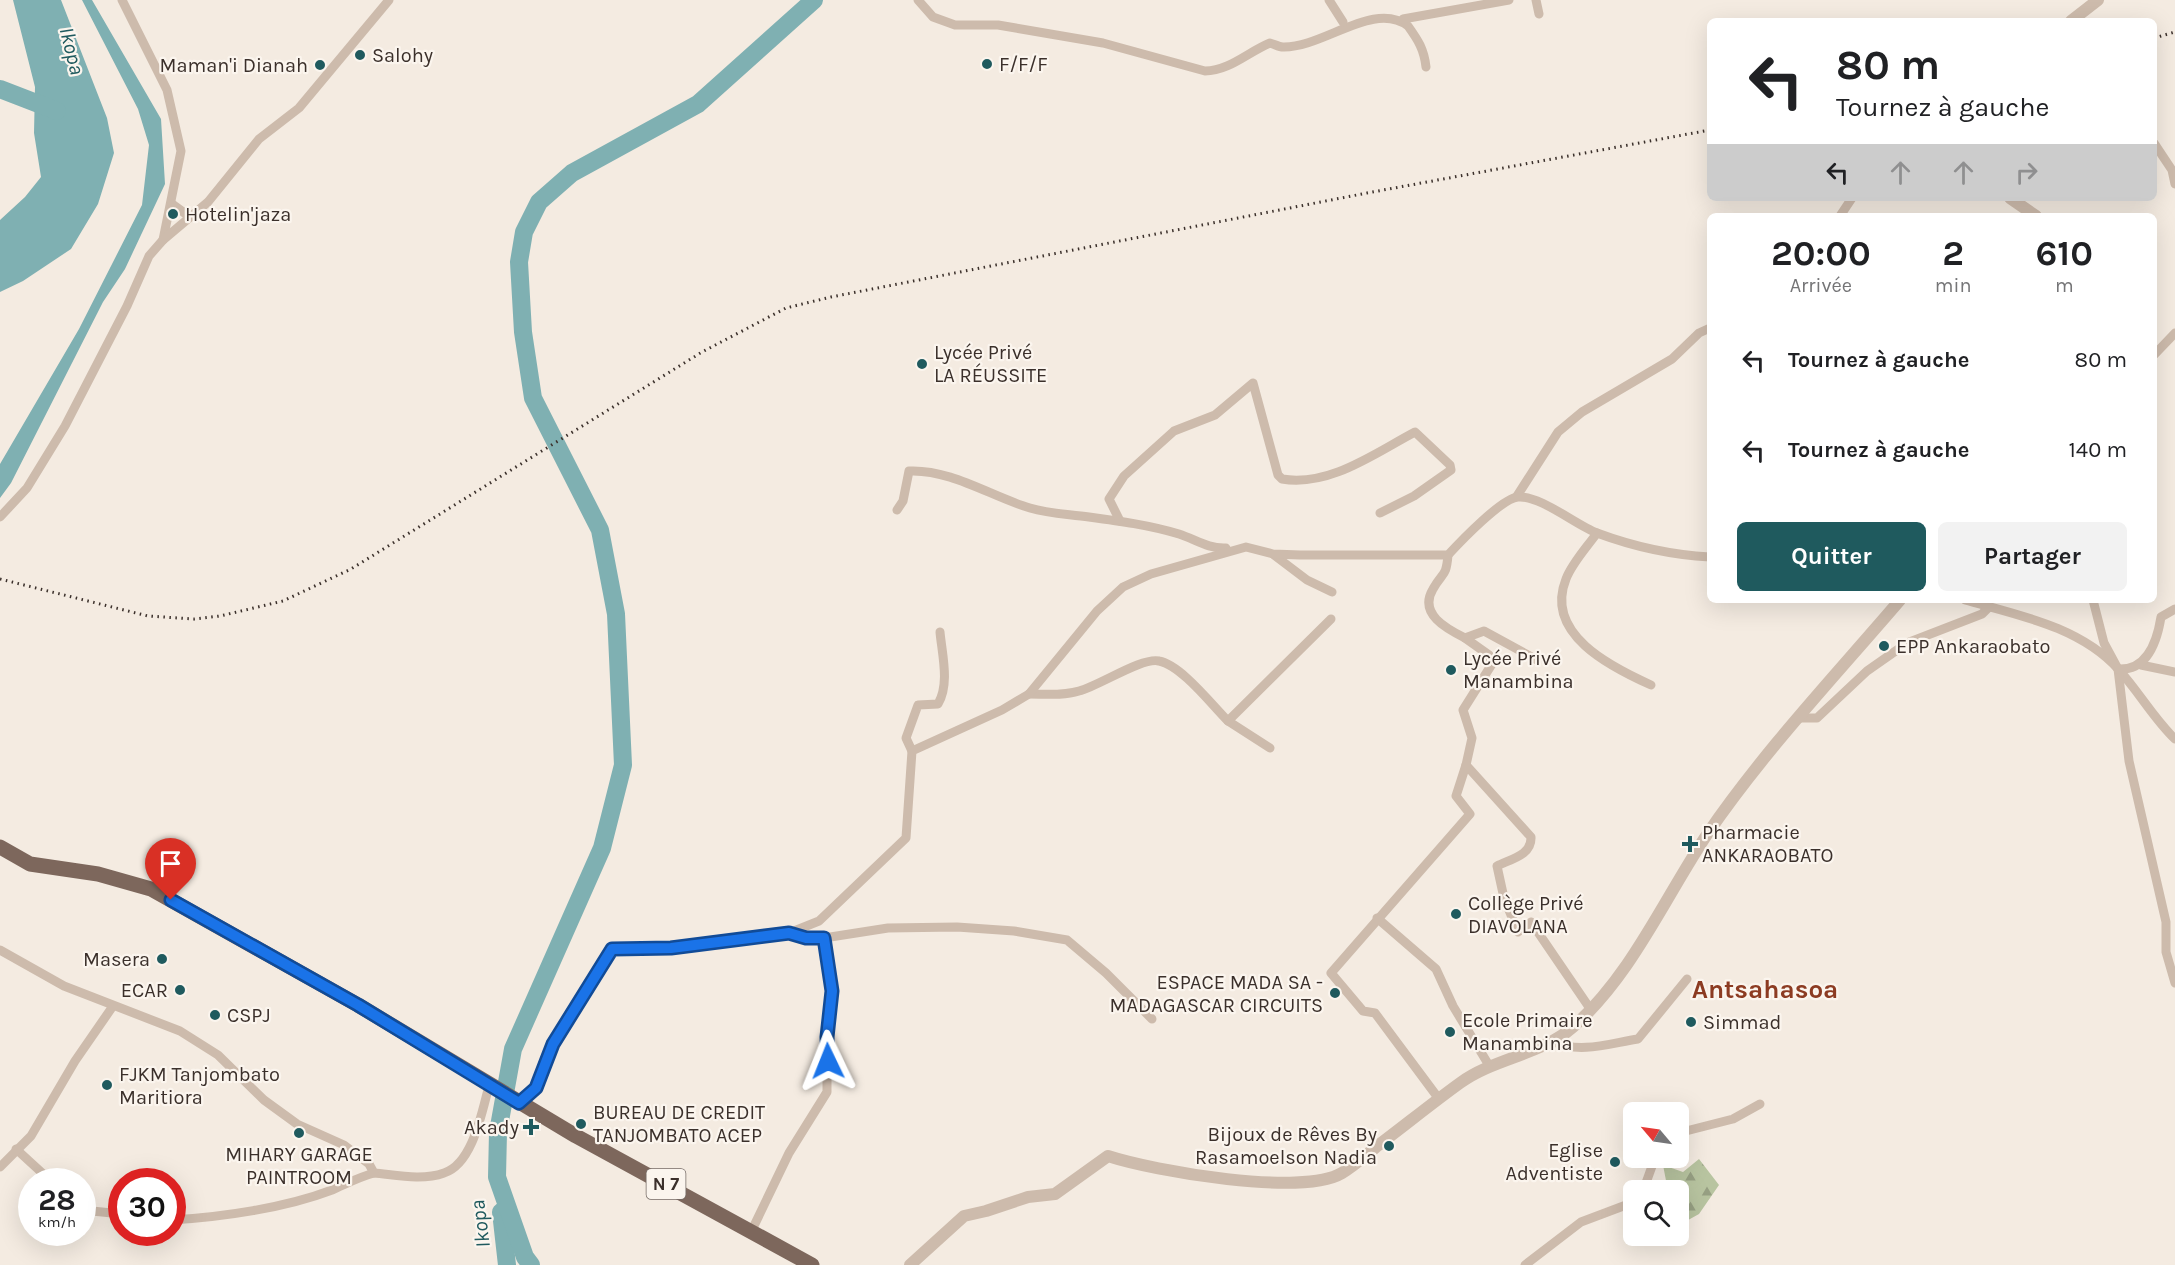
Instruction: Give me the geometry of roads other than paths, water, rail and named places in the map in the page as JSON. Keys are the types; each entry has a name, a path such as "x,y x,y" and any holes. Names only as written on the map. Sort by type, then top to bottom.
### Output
{"main road":[{"name":"N 7","path":"0,847 30,864 98,874 151,889 358,1005 489,1086 812,1265"}],"street":[{"path":"122,0 159,72 172,108 181,151 163,240"},
{"path":"0,516 27,488 65,426 127,306 149,256 163,240 208,202 259,139 299,108 389,0"},
{"path":"918,0 933,17 955,25 998,25 1103,43 1205,71 1222,71 1245,55 1270,43 1283,47 1301,43 1362,12 1382,9 1394,12 1403,19 1424,48 1426,67"},
{"path":"1329,0 1343,22"},
{"path":"1403,19 1509,0"},
{"path":"1536,0 1539,14"},
{"path":"2075,18 2098,0"},
{"path":"2157,148 2172,170 2175,184"},
{"path":"2014,201 2032,213"},
{"path":"172,204 190,217"},
{"path":"1439,1099 1375,1013 1363,1011 1331,973 1470,814 1456,796 1472,738 1463,710 1492,664 1490,654 1433,618 1429,605 1432,590 1447,573 1448,555 1507,501 1517,496 1557,432 1582,412 1672,359 1699,333 1707,329"},
{"path":"2157,353 2175,333"},
{"path":"1120,521 1109,499 1124,476 1174,431 1215,415 1253,383 1278,475 1282,479 1324,476 1381,454 1414,432 1450,465 1451,470 1414,496 1380,513"},
{"path":"897,510 903,501 909,471 918,471 943,476 1030,508 1056,514 1120,521 1180,534 1217,548 1246,547 1273,554 1448,555"},
{"path":"1517,496 1531,499 1597,533 1647,547 1707,557"},
{"path":"1597,533 1567,576 1563,589 1566,622 1603,661 1651,685"},
{"path":"912,751 1002,710 1029,694 1098,611 1123,587 1151,574 1246,547"},
{"path":"1273,554 1307,580 1332,592"},
{"path":"910,1265 964,1216 1028,1197 1055,1194 1108,1156 1141,1167 1257,1183 1308,1180 1340,1174 1462,1081 1490,1067 1554,1042 1591,1010 1618,977 1709,832 1741,788 1897,603"},
{"path":"1975,603 2041,620 2100,653 2118,669 2175,739"},
{"path":"2095,603 2104,643 2118,669 2129,761 2166,922 2166,952 2175,983"},
{"path":"1800,718 1817,718 1868,672 1907,643 1982,614 1989,607"},
{"path":"2118,669 2131,670 2141,665 2158,634 2162,617 2175,609"},
{"path":"1228,721 1331,619"},
{"path":"1465,638 1484,631 1536,660"},
{"path":"519,1103 536,1088 553,1044 612,949 671,948 789,933 819,921 906,838 912,751 906,738 918,705 938,704 943,696 944,675 940,632"},
{"path":"1029,694 1078,692 1124,673 1140,662 1159,660 1175,668 1228,721 1270,748"},
{"path":"2141,665 2175,672"},
{"path":"1466,765 1531,837 1531,844 1526,852 1497,866 1504,898 1518,932 1531,922 1591,1010"},
{"path":"1377,918 1436,969 1453,1006 1490,1067"},
{"path":"789,933 806,938 824,938 888,928 957,927 1014,931 1067,940 1106,973 1152,1019"},
{"path":"752,1230 789,1153 827,1092 827,1037 832,991 824,938"},
{"path":"0,950 64,986 180,1031 218,1055 264,1100 297,1124 344,1145 369,1164 374,1173"},
{"path":"1554,1042 1567,1048 1577,1048 1638,1039 1687,979"},
{"path":"0,1167 31,1136 75,1061 113,1006"},
{"path":"186,1219 216,1217 280,1203 331,1190 357,1177 374,1173 415,1177 446,1173 459,1163 479,1129 489,1086"},
{"path":"1689,1130 1733,1119 1760,1104"},
{"path":"16,1149 37,1168"},
{"path":"1525,1265 1581,1222 1623,1206"}],"water":[{"path":"13,0 61,0 107,118 114,153 98,204 71,249 23,281 0,292 0,220 25,197 41,177 34,133 35,87"},
{"path":"82,0 92,0 161,119 165,184 125,269 103,302 11,483 0,498 0,464 79,329 142,205 149,145 138,109"}],"waterway":[{"path":"531,1265 525,1257 497,1177 498,1132 513,1049 602,848 623,765 616,614 600,530 533,398 523,332 519,262 524,232 539,202 572,173 698,104 814,0"},
{"name":"Ikopa","path":"0,89 57,111"},
{"name":"Ikopa","path":"501,1212 507,1265"}],"railway":[{"path":"2157,37 2175,32"},
{"path":"0,579 148,616 194,619 220,616 283,601 351,569 702,352 786,308 831,297 1367,193 1707,131"}],"place":[{"name":"Salohy","path":"360,55"},
{"name":"F/F/F","path":"987,64"},
{"name":"Maman'i Dianah","path":"320,65"},
{"name":"Hotelin'jaza","path":"173,214"},
{"name":"Lycée Privé LA RÉUSSITE","path":"922,364"},
{"name":"EPP Ankaraobato","path":"1884,646"},
{"name":"Lycée Privé Manambina","path":"1451,670"},
{"name":"Pharmacie ANKARAOBATO","path":"1690,844"},
{"name":"Collège Privé DIAVOLANA","path":"1456,914"},
{"name":"Masera","path":"162,959"},
{"name":"ECAR","path":"180,990"},
{"name":"ESPACE MADA SA - MADAGASCAR CIRCUITS","path":"1335,993"},
{"name":"CSPJ","path":"215,1015"},
{"name":"Simmad","path":"1691,1022"},
{"name":"Ecole Primaire Manambina","path":"1450,1032"},
{"name":"FJKM Tanjombato Maritiora","path":"107,1085"},
{"name":"BUREAU DE CREDIT TANJOMBATO ACEP","path":"581,1124"},
{"name":"Akady","path":"531,1127"},
{"name":"MIHARY GARAGE PAINTROOM","path":"299,1133"},
{"name":"Bijoux de Rêves By Rasamoelson Nadia","path":"1389,1146"},
{"name":"Eglise Adventiste","path":"1615,1162"}],"district":[{"name":"Antsahasoa","path":"1765,989"}]}
